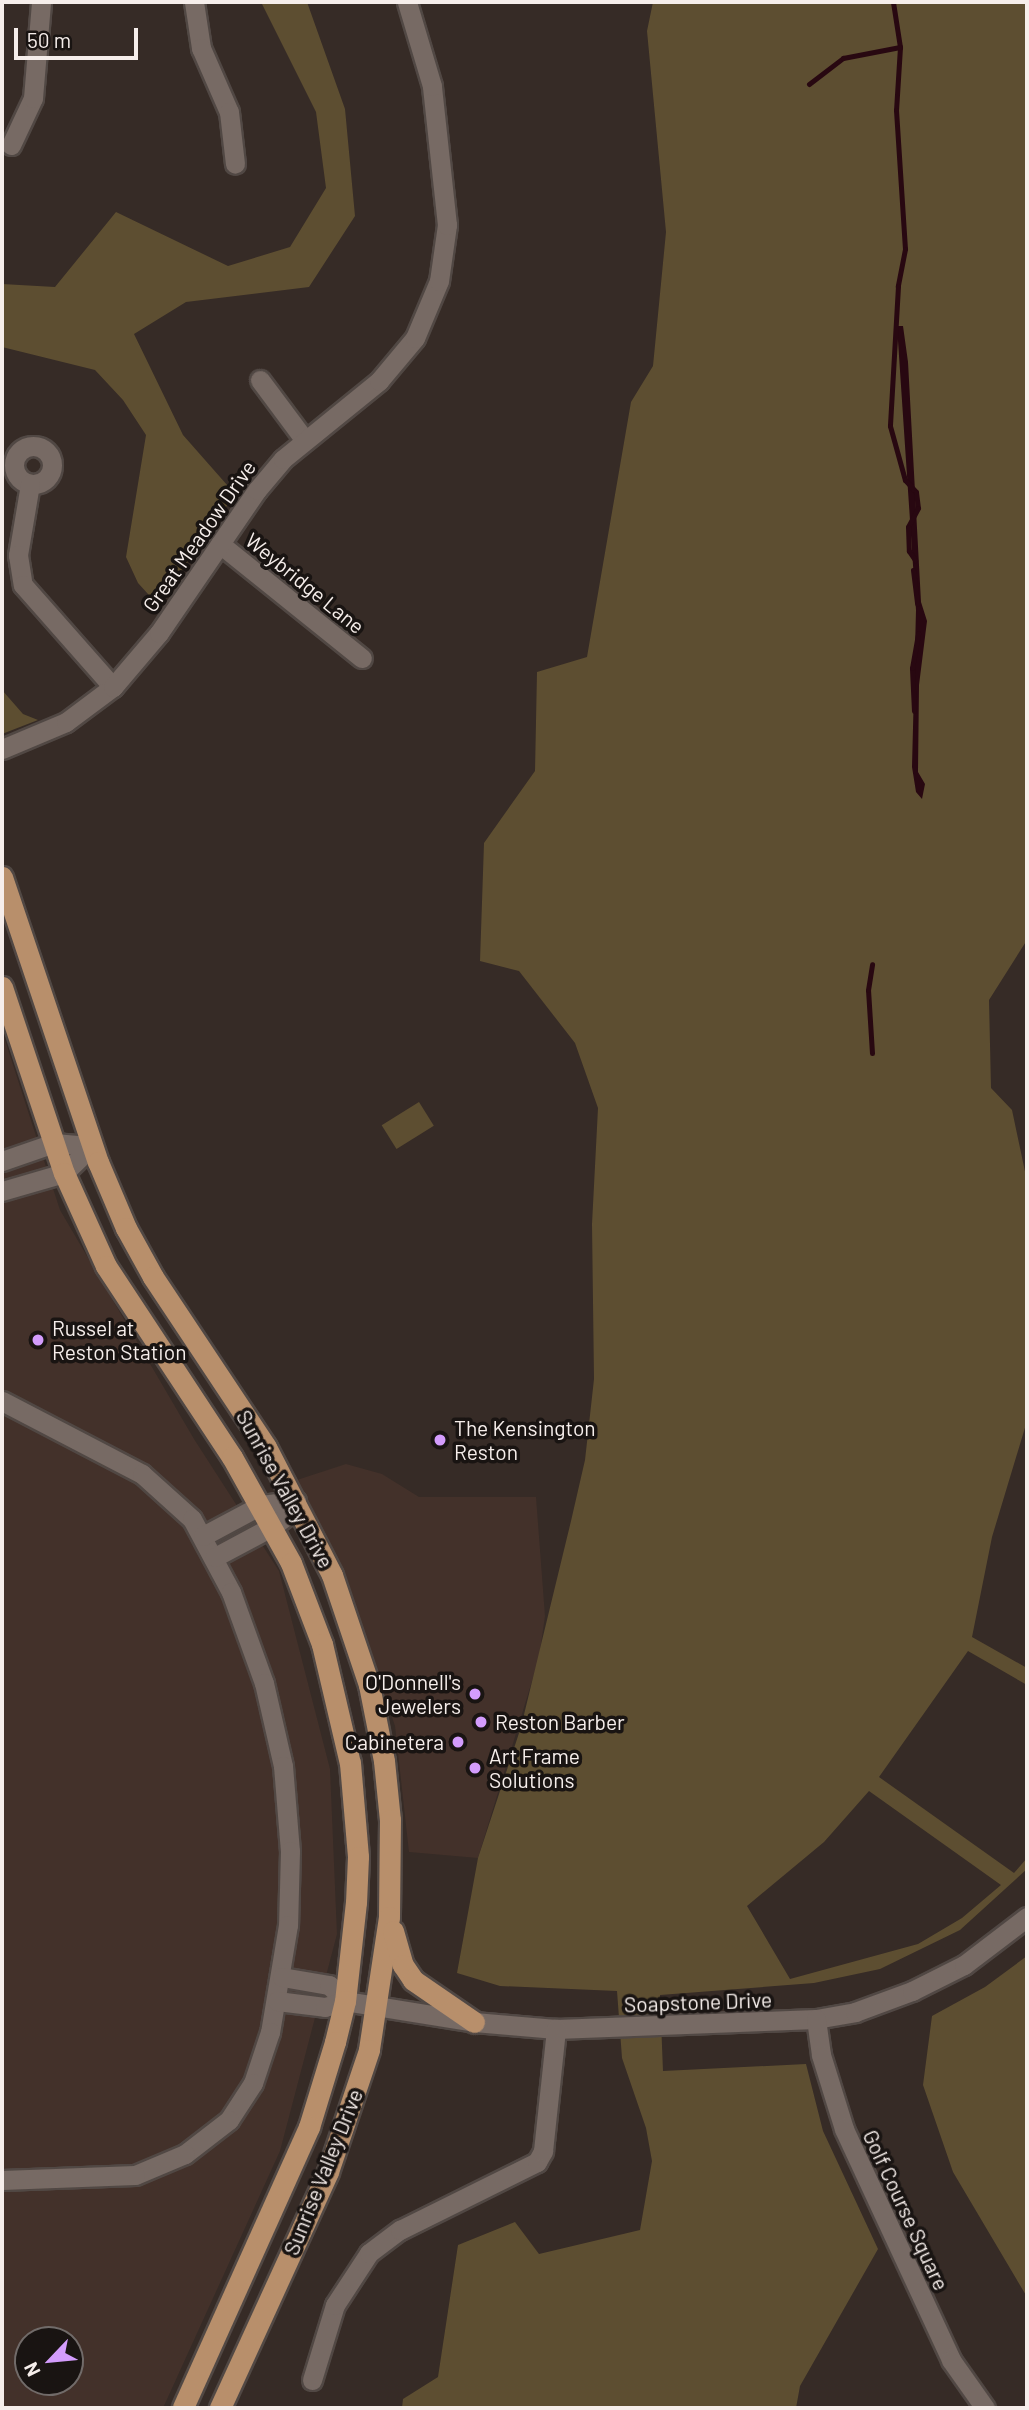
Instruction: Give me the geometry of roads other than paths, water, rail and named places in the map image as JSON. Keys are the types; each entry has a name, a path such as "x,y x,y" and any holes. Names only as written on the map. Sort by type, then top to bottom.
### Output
{"main road":[{"name":"Sunrise Valley Drive","path":"2,877 92,1146 139,1253 296,1501 345,1606 375,1712 390,1820 389,1917 379,2006 335,2154 220,2408"},
{"name":"Sunrise Valley Drive","path":"2,987 64,1172 130,1308 274,1526 322,1644 350,1763 358,1857 345,2001 309,2127 183,2408"},
{"path":"389,1917 403,1965 413,1980 474,2022"}],"street":[{"path":"11,145 33,98 41,2"},
{"path":"194,2 201,48 229,112 235,164"},
{"name":"Great Meadow Drive","path":"2,749 66,722 113,687 145,652 257,490 304,439 397,362 419,329 439,281 447,225 430,75 407,2"},
{"path":"260,380 304,439"},
{"path":"30,484 18,555 23,584 113,687"},
{"name":"Weybridge Lane","path":"220,544 362,658"},
{"path":"2,1161 54,1143 92,1146"},
{"path":"2,1191 64,1172 92,1146"},
{"path":"2,1401 142,1474 180,1505 203,1536 215,1557 253,1648 283,1766 290,1868 282,1977 264,2058 249,2091 229,2120 200,2145 135,2175 2,2180"},
{"path":"203,1536 261,1505 296,1501"},
{"path":"215,1557 274,1526 289,1514 296,1501"},
{"name":"Soapstone Drive","path":"345,2001 474,2022 556,2029 816,2019 855,2012 912,1991 964,1965 1027,1917"},
{"path":"277,2001 325,2007 345,2001 329,1985 282,1977"},
{"name":"Golf Course Square","path":"816,2019 821,2055 844,2129 951,2360 985,2408"},
{"path":"312,2380 335,2305 369,2253 400,2230 537,2162 543,2151 556,2029"}],"waterway":[{"path":"893,2 900,47 896,110 905,249 898,286 890,426 905,480 916,492 918,508 908,527 909,551 915,560"},
{"path":"809,84 843,58 900,47"},
{"path":"913,570 917,604"},
{"path":"914,711 912,668 918,634"},
{"path":"872,964 868,990 872,1053"}],"place":[{"name":"Russel at Reston Station","path":"38,1340"},
{"name":"The Kensington Reston","path":"440,1440"},
{"name":"O'Donnell's Jewelers","path":"475,1694"},
{"name":"Reston Barber","path":"481,1722"},
{"name":"Cabinetera","path":"458,1742"},
{"name":"Art Frame Solutions","path":"475,1768"}]}
